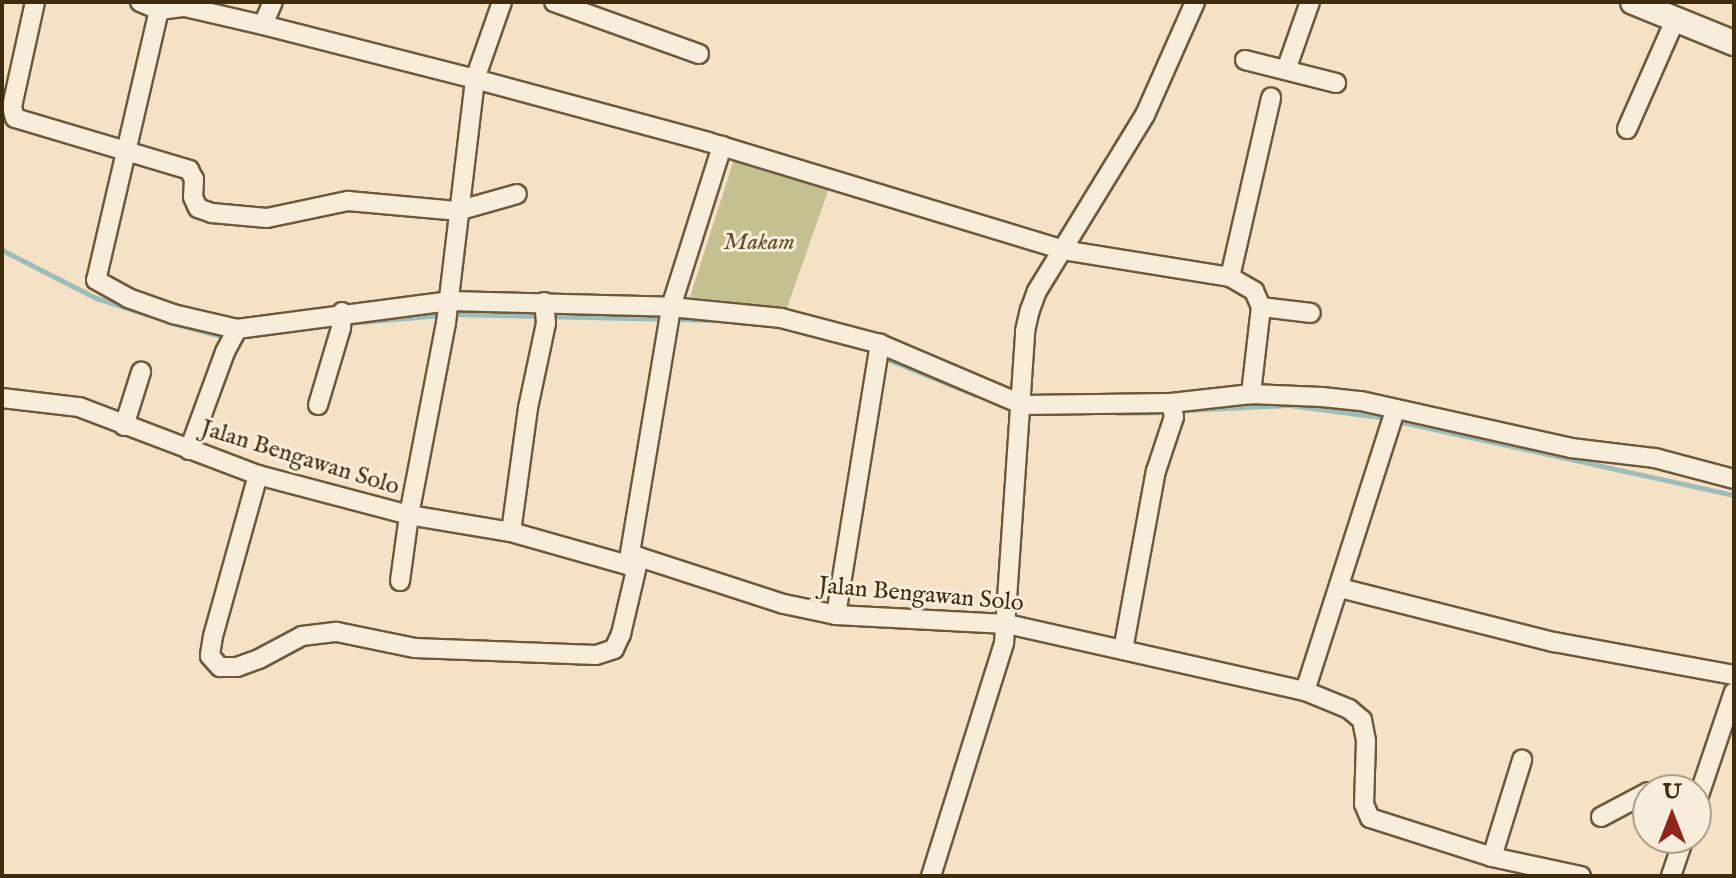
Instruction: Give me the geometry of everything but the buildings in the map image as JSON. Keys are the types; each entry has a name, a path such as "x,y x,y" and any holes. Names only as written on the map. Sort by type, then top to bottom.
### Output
{"street":[{"path":"35,2 12,107 15,118 189,170 194,179 193,197 198,208 212,213 267,218 348,201 457,211 517,194"},
{"path":"140,2 159,10 186,5 475,79 722,146 1063,250 1230,277 1254,291 1261,307 1251,394"},
{"path":"263,25 273,2"},
{"path":"400,581 409,515 447,311 475,79 502,2"},
{"path":"554,2 699,54"},
{"path":"931,876 998,668 1007,624 1023,405 1025,331 1030,310 1037,291 1145,115 1195,2"},
{"path":"1286,70 1310,2"},
{"path":"1633,2 1673,13 1734,43"},
{"path":"159,10 96,280 128,298 173,314 237,329 447,311 781,318 1023,405 1173,409 1251,394 1322,397 1393,417 1571,448 1655,458 1734,479"},
{"path":"1627,129 1673,13"},
{"path":"1245,60 1336,83"},
{"path":"1230,277 1271,98"},
{"path":"258,475 213,636 210,656 220,667 237,667 259,659 302,636 337,632 415,648 596,655 614,649 621,634 634,561 670,316 722,146"},
{"path":"1261,307 1311,313"},
{"path":"511,532 545,312"},
{"path":"318,405 342,319"},
{"path":"189,450 225,352 237,329"},
{"path":"836,615 879,351"},
{"path":"124,426 141,372"},
{"name":"Jalan Bengawan Solo","path":"2,398 49,400 79,407 258,475 409,515 511,532 634,561 784,604 836,615 1007,624 1305,691 1349,709 1362,720 1366,741 1364,804 1370,818 1492,857 1581,876"},
{"path":"1123,650 1156,471 1173,409"},
{"path":"1305,691 1393,417"},
{"path":"1340,588 1554,642 1734,675"},
{"path":"1706,774 1734,693"},
{"path":"1492,857 1522,760"},
{"path":"1601,817 1632,801"},
{"path":"1671,876 1679,854"}],"green space":[{"name":"Makam","path":"735,156 829,188 787,308 690,297"}],"waterway":[{"path":"2,250 96,298 158,318"},
{"path":"451,314 717,320"},
{"path":"348,323 441,315"},
{"path":"172,323 225,337"},
{"path":"882,357 976,395"},
{"path":"1186,410 1289,405 1387,418"},
{"path":"1117,413 1168,412"},
{"path":"1397,421 1734,495"}]}
